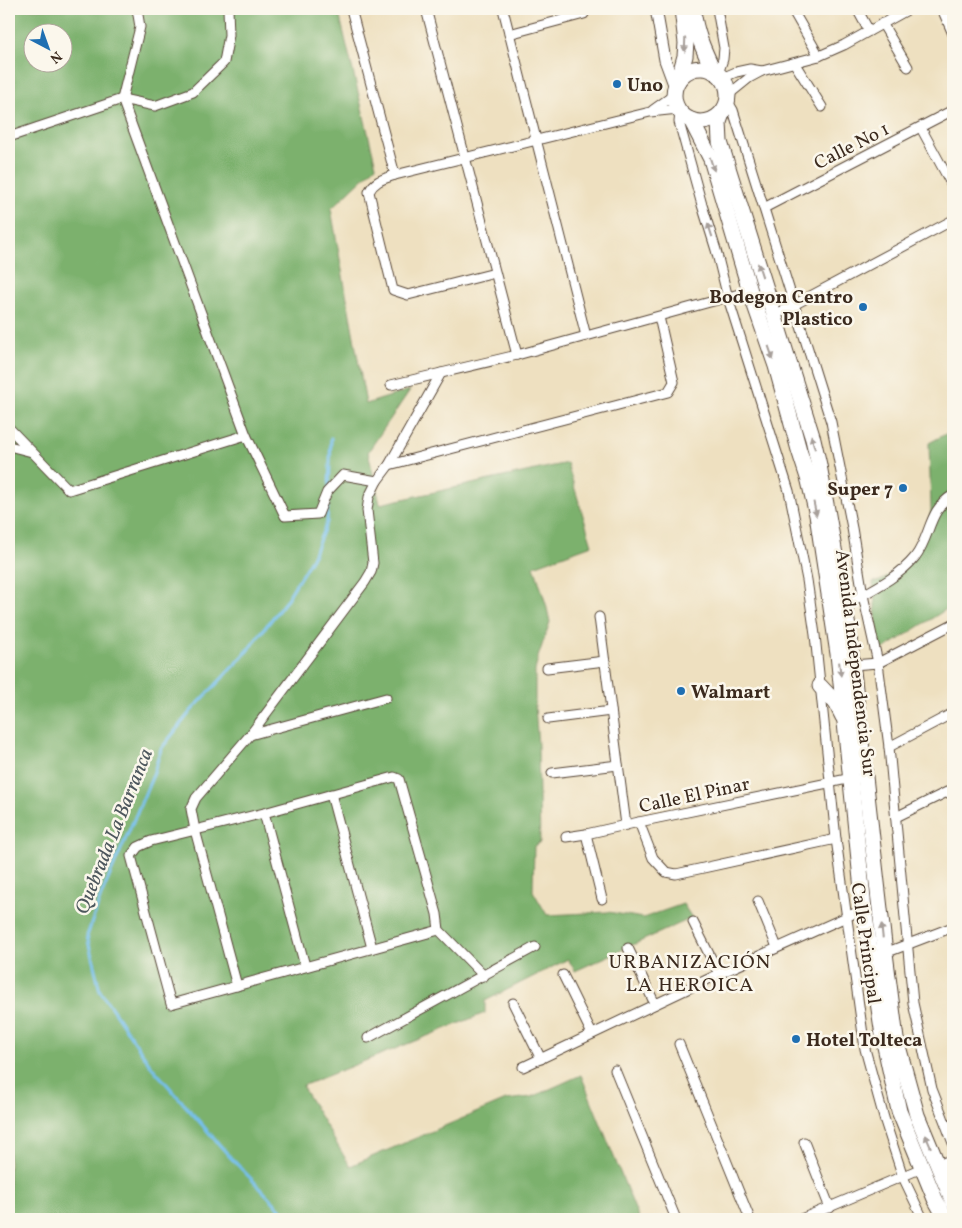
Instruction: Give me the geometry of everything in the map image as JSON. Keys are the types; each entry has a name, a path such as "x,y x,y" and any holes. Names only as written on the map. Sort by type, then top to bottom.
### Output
{"highway":[{"path":"679,101 686,43 682,9"},
{"path":"679,101 708,121 726,102 718,75 700,41 693,9"},
{"path":"679,101 688,72 701,68 718,75"},
{"name":"Avenida Independencia Sur","path":"679,101 711,159 750,291 776,366 809,481 826,575 846,723 864,909 884,1042 899,1111 922,1168 946,1219"},
{"name":"Avenida Independencia Sur","path":"726,102 719,122 720,142 813,439 829,465 896,1039 917,1115 953,1202"},
{"path":"820,686 836,703 846,723"}],"street":[{"path":"136,9 140,27 122,99 246,435 286,516 318,514 327,492 343,475 377,481"},
{"path":"9,137 122,99 155,106 193,92 224,62 229,35 228,9"},
{"path":"351,9 394,175"},
{"path":"426,9 517,355"},
{"path":"502,9 586,336"},
{"path":"656,9 665,60 679,101"},
{"path":"717,9 724,48 718,75 750,69 762,71"},
{"path":"792,9 819,56"},
{"path":"857,9 869,30"},
{"path":"908,9 844,45 819,56 795,64 762,71 749,78 726,102 733,110 831,422 829,465 852,528 863,595 878,663 889,747 914,1003 932,1089 953,1143"},
{"path":"942,9 953,34"},
{"path":"509,34 584,14"},
{"path":"882,23 908,67"},
{"path":"795,64 822,107"},
{"path":"495,273 408,294 393,290 369,192 372,185 394,175 650,112 679,101"},
{"path":"650,112 679,101"},
{"name":"Calle Principal","path":"679,101 679,122 702,205 728,298 788,492 807,580 836,839 865,1049 903,1177 922,1219"},
{"name":"Calle No 1","path":"764,208 953,110"},
{"path":"921,128 953,187"},
{"path":"775,315 953,220"},
{"path":"391,385 517,355 750,291"},
{"path":"389,464 668,392 674,382 659,317"},
{"path":"237,986 191,809 196,798 250,735 371,572 373,563 367,510 369,497 441,373"},
{"path":"9,428 70,490 246,435"},
{"path":"9,446 32,452"},
{"path":"844,605 887,582 916,556 935,512 944,501 953,495"},
{"path":"599,617 626,825"},
{"path":"853,665 878,663 953,624"},
{"path":"547,668 604,661"},
{"path":"250,735 386,698"},
{"path":"548,719 611,711"},
{"path":"889,747 953,713"},
{"path":"552,773 618,765"},
{"path":"439,930 171,1004 130,856 138,847 151,841 264,813 394,777 399,779 438,914 439,930 484,976"},
{"name":"Calle El Pinar","path":"566,837 852,778"},
{"path":"896,817 953,789"},
{"path":"331,794 372,948"},
{"path":"264,813 305,966"},
{"path":"639,822 654,858 666,872 676,874 836,839"},
{"path":"586,834 602,899"},
{"path":"758,900 778,947"},
{"name":"Calle Principal","path":"523,1067 719,974 864,909"},
{"path":"694,922 719,974"},
{"path":"885,953 953,926"},
{"path":"368,1038 535,947"},
{"path":"628,948 655,1004"},
{"path":"563,975 592,1034"},
{"path":"513,1003 541,1058"},
{"path":"679,1044 750,1219"},
{"path":"615,1070 676,1219"},
{"path":"804,1142 830,1208"},
{"path":"938,1165 953,1159"},
{"path":"801,1219 922,1168"}],"green space":[{"path":"9,9 338,9 376,166 331,209 366,404 410,390 368,452 380,504 567,463 592,545 534,566 550,622 535,671 540,842 534,846 533,891 547,915 608,912 643,918 683,904 692,918 575,971 568,959 485,1001 485,1013 302,1086 350,1166 506,1100 532,1097 581,1075 639,1219 9,1219"},
{"path":"953,430 953,605 879,652 873,582 884,579 900,566 918,544 926,528 931,510 929,443"}],"waterway":[{"name":"Quebrada La Barranca","path":"329,487 331,438"},
{"name":"Quebrada La Barranca","path":"290,1219 231,1158 151,1066 100,991 87,936 101,896 153,775 161,749 191,711 244,655 285,602 312,558 327,522 328,499"}],"place":[{"name":"Uno","path":"617,84"},
{"name":"Bodegon Centro Plastico","path":"863,307"},
{"name":"Super 7","path":"903,488"},
{"name":"Walmart","path":"681,691"},
{"name":"Hotel Tolteca","path":"796,1039"}],"district":[{"name":"URBANIZACIÓN LA HEROICA","path":"690,972"}]}
